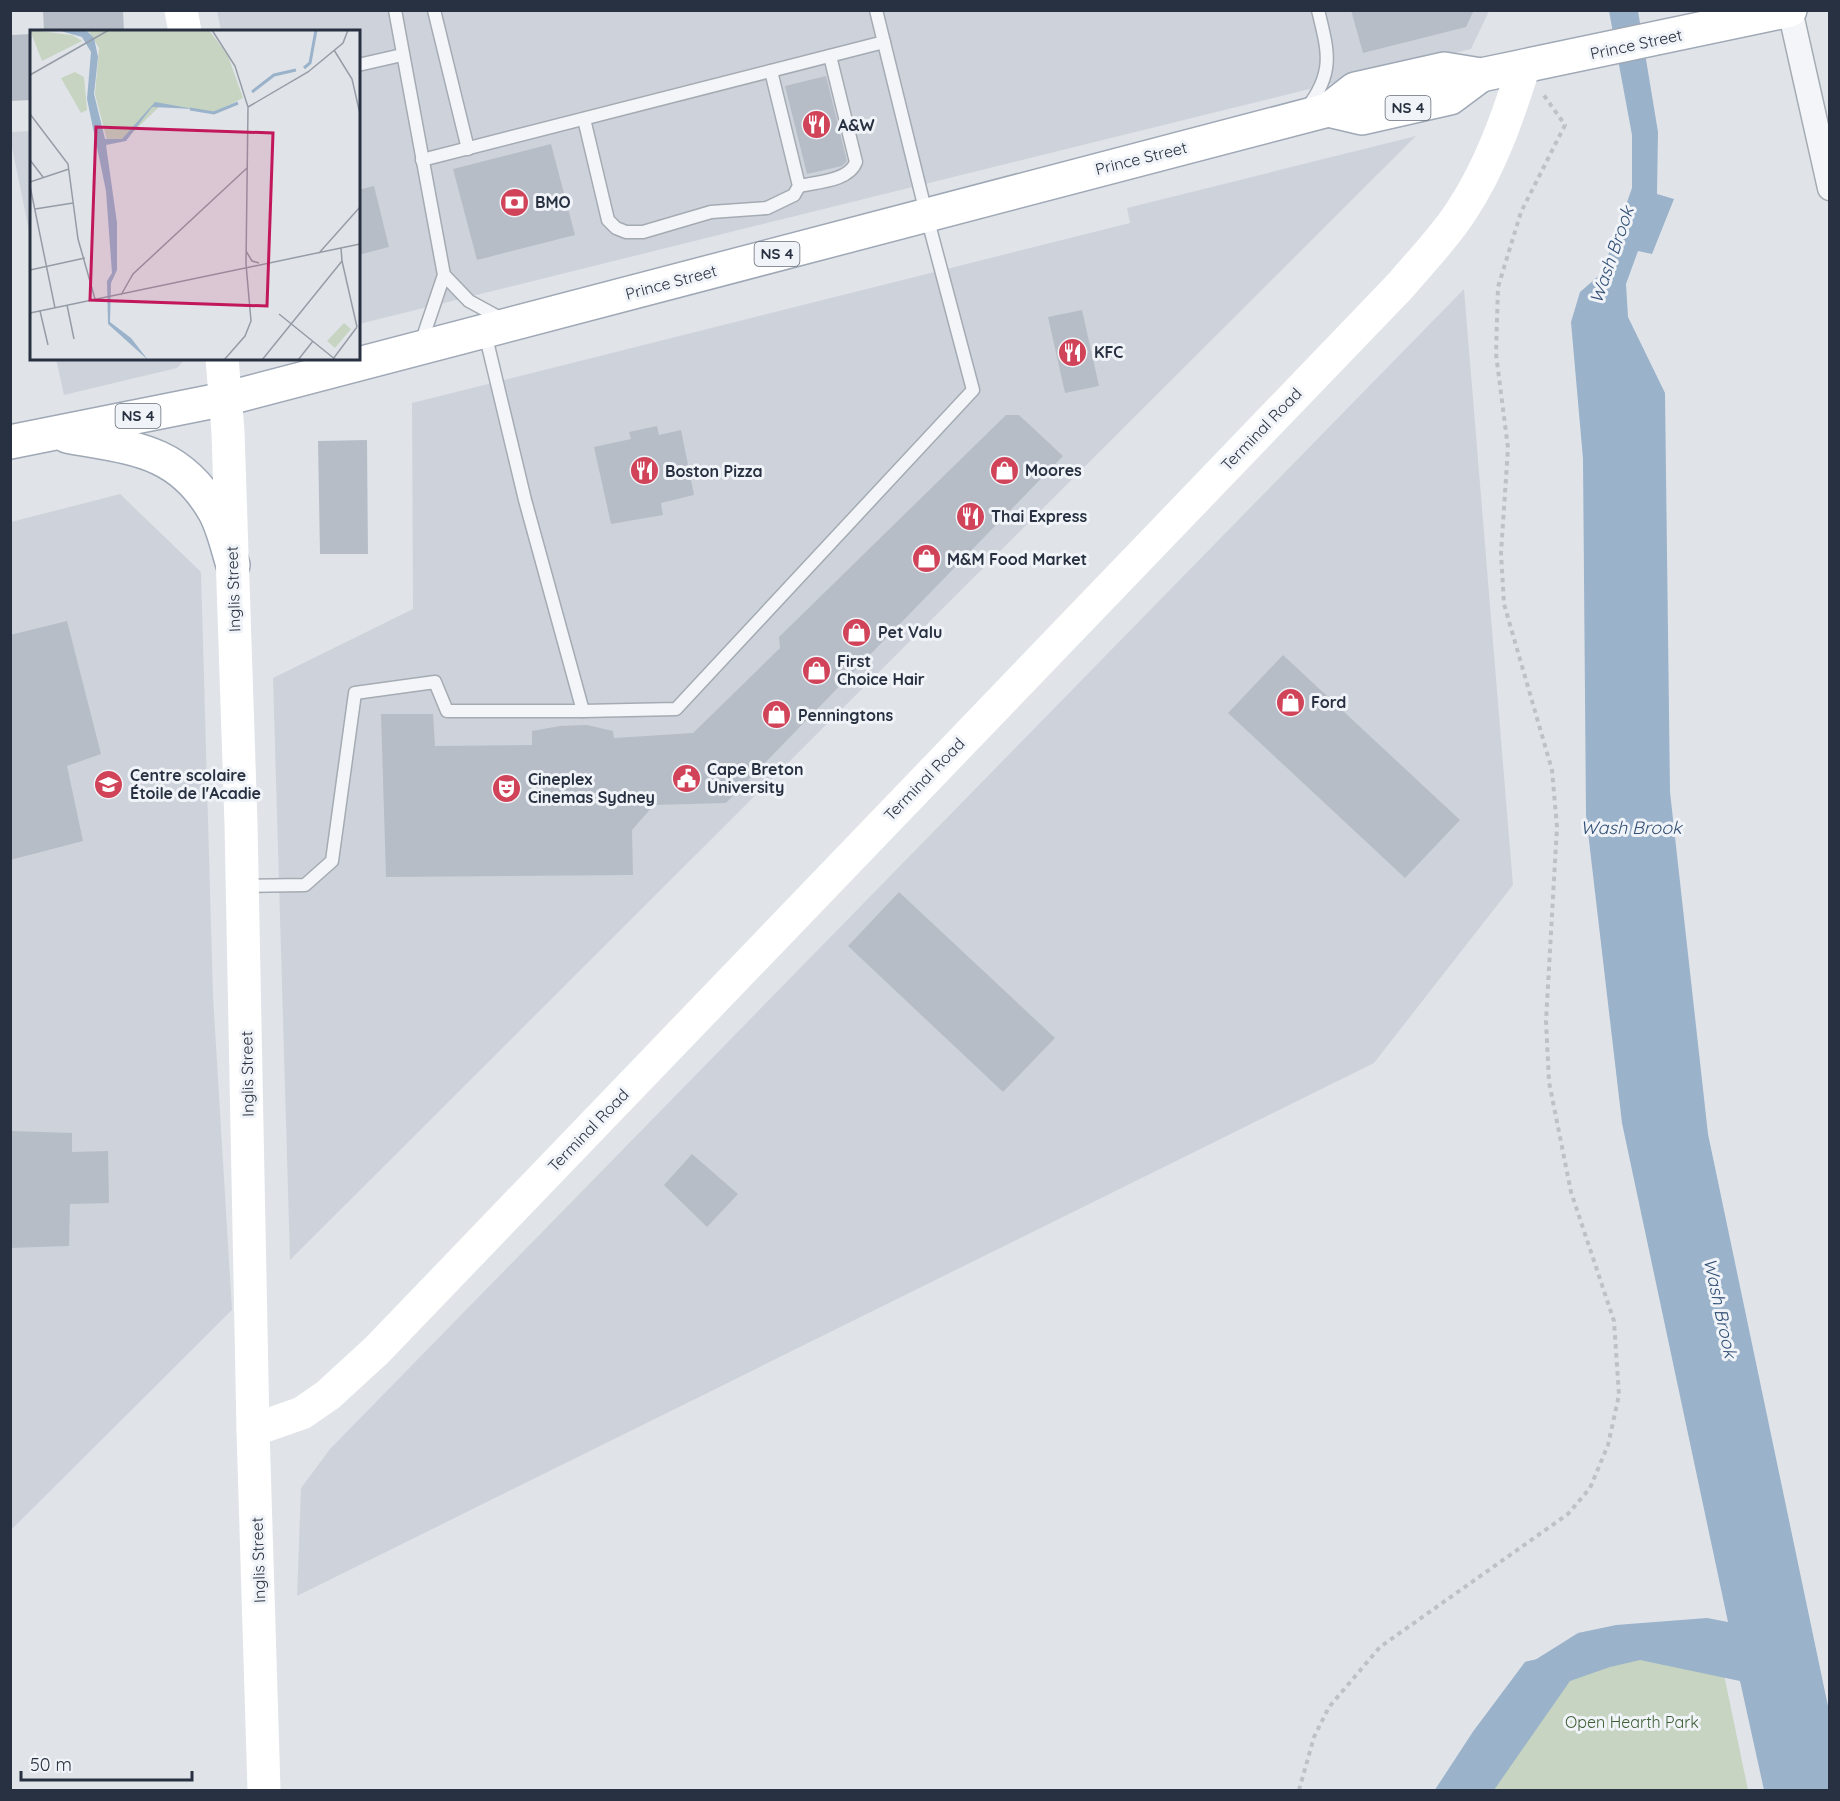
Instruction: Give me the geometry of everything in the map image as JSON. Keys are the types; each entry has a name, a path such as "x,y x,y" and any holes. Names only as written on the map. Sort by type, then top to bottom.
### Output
{"street":[{"path":"181,10 185,30"},
{"path":"1790,10 1830,188"},
{"name":"Prince Street","path":"10,442 50,432 225,399 499,329 926,213 1313,113 1362,118 1450,98 1481,75 1609,50 1790,10"},
{"name":"Terminal Road","path":"253,1430 302,1413 328,1395 376,1350 1401,285 1461,212 1478,184 1505,125 1524,66"},
{"name":"Inglis Street","path":"222,360 233,565 243,886 253,1430 264,1791"},
{"path":"50,432 139,450 170,461 192,482 214,509 233,565"}],"lane":[{"path":"395,10 444,275 418,350"},
{"path":"434,10 468,148"},
{"path":"243,886 305,885 332,861 356,693 435,682 447,711 676,709 973,390 876,10"},
{"path":"1313,113 1329,58 1318,10"},
{"path":"422,160 884,42"},
{"path":"360,65 402,56"},
{"path":"799,186 844,175 853,170 856,162 830,56"},
{"path":"584,118 608,220 616,228 626,232 656,229 722,210 752,211 767,208 794,195 799,186 771,71"},
{"path":"444,275 499,329 525,500 583,711"}],"path":[{"path":"1299,1791 1314,1737 1329,1707 1380,1647 1568,1514 1590,1488 1608,1445 1619,1395 1614,1321 1571,1192 1549,1082 1546,1021 1557,827 1552,770 1504,594 1501,554 1509,448 1496,354 1498,286 1521,212 1565,126 1524,66"}],"shaded area":[{"path":"217,11 1489,11 1471,49 360,324 360,30 221,30"},
{"path":"30,131 30,235 10,138 11,132"},
{"path":"1416,136 290,1260 273,678 413,609 412,403 1130,223 1127,208"},
{"path":"1464,289 1513,885 1374,1063 297,1596 301,1488 330,1449"},
{"path":"56,360 184,360 177,368 64,395"},
{"path":"120,494 201,572 213,996 232,1310 11,1530 11,522"}],"green space":[{"name":"Open Hearth Park","path":"1629,1652 1723,1670 1748,1790 1443,1790 1532,1678"}],"water":[{"name":"Wash Brook","path":"1609,11 1638,11 1658,132 1657,194 1674,199 1652,254 1638,251 1626,284 1628,317 1665,393 1670,792 1708,1134 1829,1711 1829,1790 1764,1790 1740,1681 1640,1660 1610,1667 1570,1681 1494,1790 1439,1790 1477,1732 1527,1665 1578,1633 1616,1625 1707,1618 1728,1622 1622,1123 1586,815 1583,459 1571,322 1580,292 1602,273 1632,188 1632,135"}],"building":[{"path":"43,10 123,10 124,30 44,30"},
{"path":"1351,10 1474,10 1466,27 1363,53"},
{"path":"30,34 30,100 10,101 10,35"},
{"name":"A&W","path":"826,76 847,161 842,166 807,174 785,86"},
{"name":"BMO","path":"551,144 575,235 477,260 453,169"},
{"path":"374,186 389,247 360,254 360,190"},
{"name":"KFC","path":"1082,310 1099,386 1065,393 1048,317"},
{"path":"1006,415 1019,415 1063,456 726,803 654,805 632,830 633,875 386,877 381,714 433,714 435,746 532,745 532,731 560,726 587,725 613,731 614,738 693,733 780,648 779,637"},
{"name":"Boston Pizza","path":"657,426 659,435 681,430 694,495 661,503 663,515 611,524 594,447 631,439 629,432"},
{"path":"367,440 368,554 320,554 318,441"},
{"name":"Centre scolaire Étoile de l'Acadie","path":"67,621 101,754 67,766 83,841 10,860 10,635"},
{"path":"1283,655 1460,820 1405,878 1228,713"},
{"path":"899,892 1055,1038 1003,1092 848,946"},
{"path":"10,1131 72,1133 72,1152 108,1151 109,1203 70,1204 69,1246 10,1248"},
{"path":"692,1154 738,1194 707,1227 664,1185"}],"waterway":[{"path":"1439,1790 1477,1732 1527,1665 1536,1663"}],"place":[{"name":"A&W","path":"817,125"},
{"name":"BMO","path":"514,202"},
{"name":"KFC","path":"1073,352"},
{"name":"Moores","path":"1004,470"},
{"name":"Boston Pizza","path":"644,471"},
{"name":"Thai Express","path":"970,516"},
{"name":"M&M Food Market","path":"926,559"},
{"name":"Pet Valu","path":"857,632"},
{"name":"First Choice Hair","path":"816,670"},
{"name":"Ford","path":"1290,702"},
{"name":"Penningtons","path":"777,715"},
{"name":"Cape Breton University","path":"686,778"},
{"name":"Centre scolaire Étoile de l'Acadie","path":"109,784"},
{"name":"Cineplex Cinemas Sydney","path":"507,788"}]}
